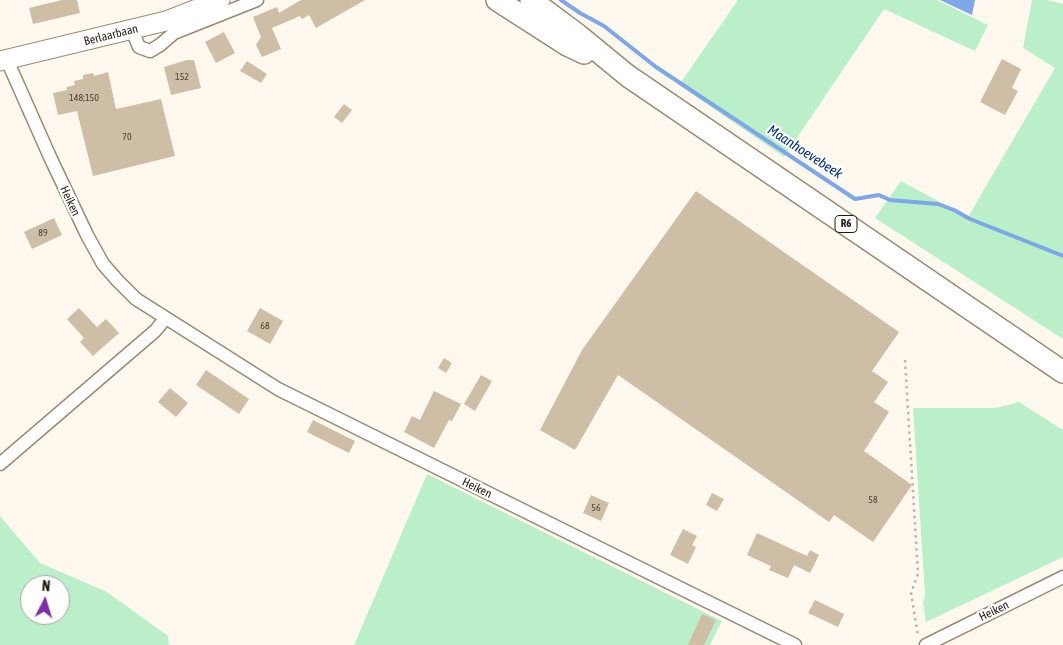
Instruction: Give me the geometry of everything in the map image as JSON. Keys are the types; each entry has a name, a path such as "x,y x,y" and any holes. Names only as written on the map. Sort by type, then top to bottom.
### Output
{"main road":[{"name":"R6","path":"497,0 567,44 628,76"},
{"name":"R6","path":"531,0 628,76 1063,372"}],"street":[{"name":"Berlaarbaan","path":"4,61 166,21 220,0"},
{"path":"132,30 139,46 150,51 174,33 257,0"},
{"name":"Heiken","path":"4,61 87,235 103,264 136,299 278,389 795,645"},
{"path":"0,464 155,331 165,319"},
{"name":"Heiken","path":"922,641 1063,577"}],"path":[{"path":"905,360 918,574 911,593 922,641"}],"green space":[{"path":"738,0 937,0 988,25 975,51 884,9 784,157 679,85"},
{"path":"1032,0 1047,0 1063,4 1063,339 875,218 901,181 968,217 1055,68 1023,48"},
{"path":"1019,402 1063,430 1063,557 926,622 923,603 925,595 913,408 996,408"},
{"path":"427,474 722,621 710,645 354,645"},
{"path":"0,516 40,563 68,575 20,575 20,625 70,625 70,576 107,592 168,636 169,645 0,645"}],"water":[{"path":"940,0 975,0 972,15"}],"building":[{"path":"62,0 77,0 80,13 33,24 29,8"},
{"path":"301,0 365,0 316,28 309,15 302,19 300,16 272,28 281,49 262,57 256,45 261,37 253,17 277,7 279,13"},
{"path":"224,32 235,53 216,63 205,42"},
{"path":"1002,59 1021,69 1012,88 1018,91 1005,115 980,102"},
{"path":"187,60 194,60 201,88 171,95 164,67"},
{"path":"247,61 267,74 261,83 240,71"},
{"path":"108,72 116,109 161,99 175,156 93,176 77,111 58,115 53,93 67,90 67,87 75,85 74,81 83,79 83,75 93,73 94,76"},
{"path":"344,104 352,110 342,123 334,117"},
{"path":"696,191 899,332 872,371 888,382 874,402 889,412 864,451 912,485 873,542 834,515 829,522 618,375 575,450 540,430 582,350"},
{"path":"54,218 62,235 32,249 24,232"},
{"path":"79,308 97,327 106,319 119,333 93,356 80,342 84,338 67,319"},
{"path":"260,308 283,321 270,344 247,331"},
{"path":"444,358 452,363 446,373 438,368"},
{"path":"206,370 249,399 239,414 196,385"},
{"path":"481,375 492,381 475,411 464,404"},
{"path":"170,388 188,403 176,417 158,402"},
{"path":"434,391 461,404 452,421 449,420 434,448 404,432 412,416 420,420"},
{"path":"313,420 355,441 349,453 307,432"},
{"path":"712,493 724,499 717,511 706,505"},
{"path":"591,495 609,503 601,521 583,513"},
{"path":"683,529 697,536 692,545 696,547 688,564 670,555"},
{"path":"757,533 807,556 810,550 819,555 810,573 794,565 788,578 769,570 771,566 747,555"},
{"path":"815,600 844,614 838,627 808,613"},
{"path":"702,614 716,620 704,645 688,645"}],"waterway":[{"name":"Maanhoevebeek","path":"561,0 604,26 656,67 855,199 879,195 890,200 938,204 970,219 1063,256"}]}
